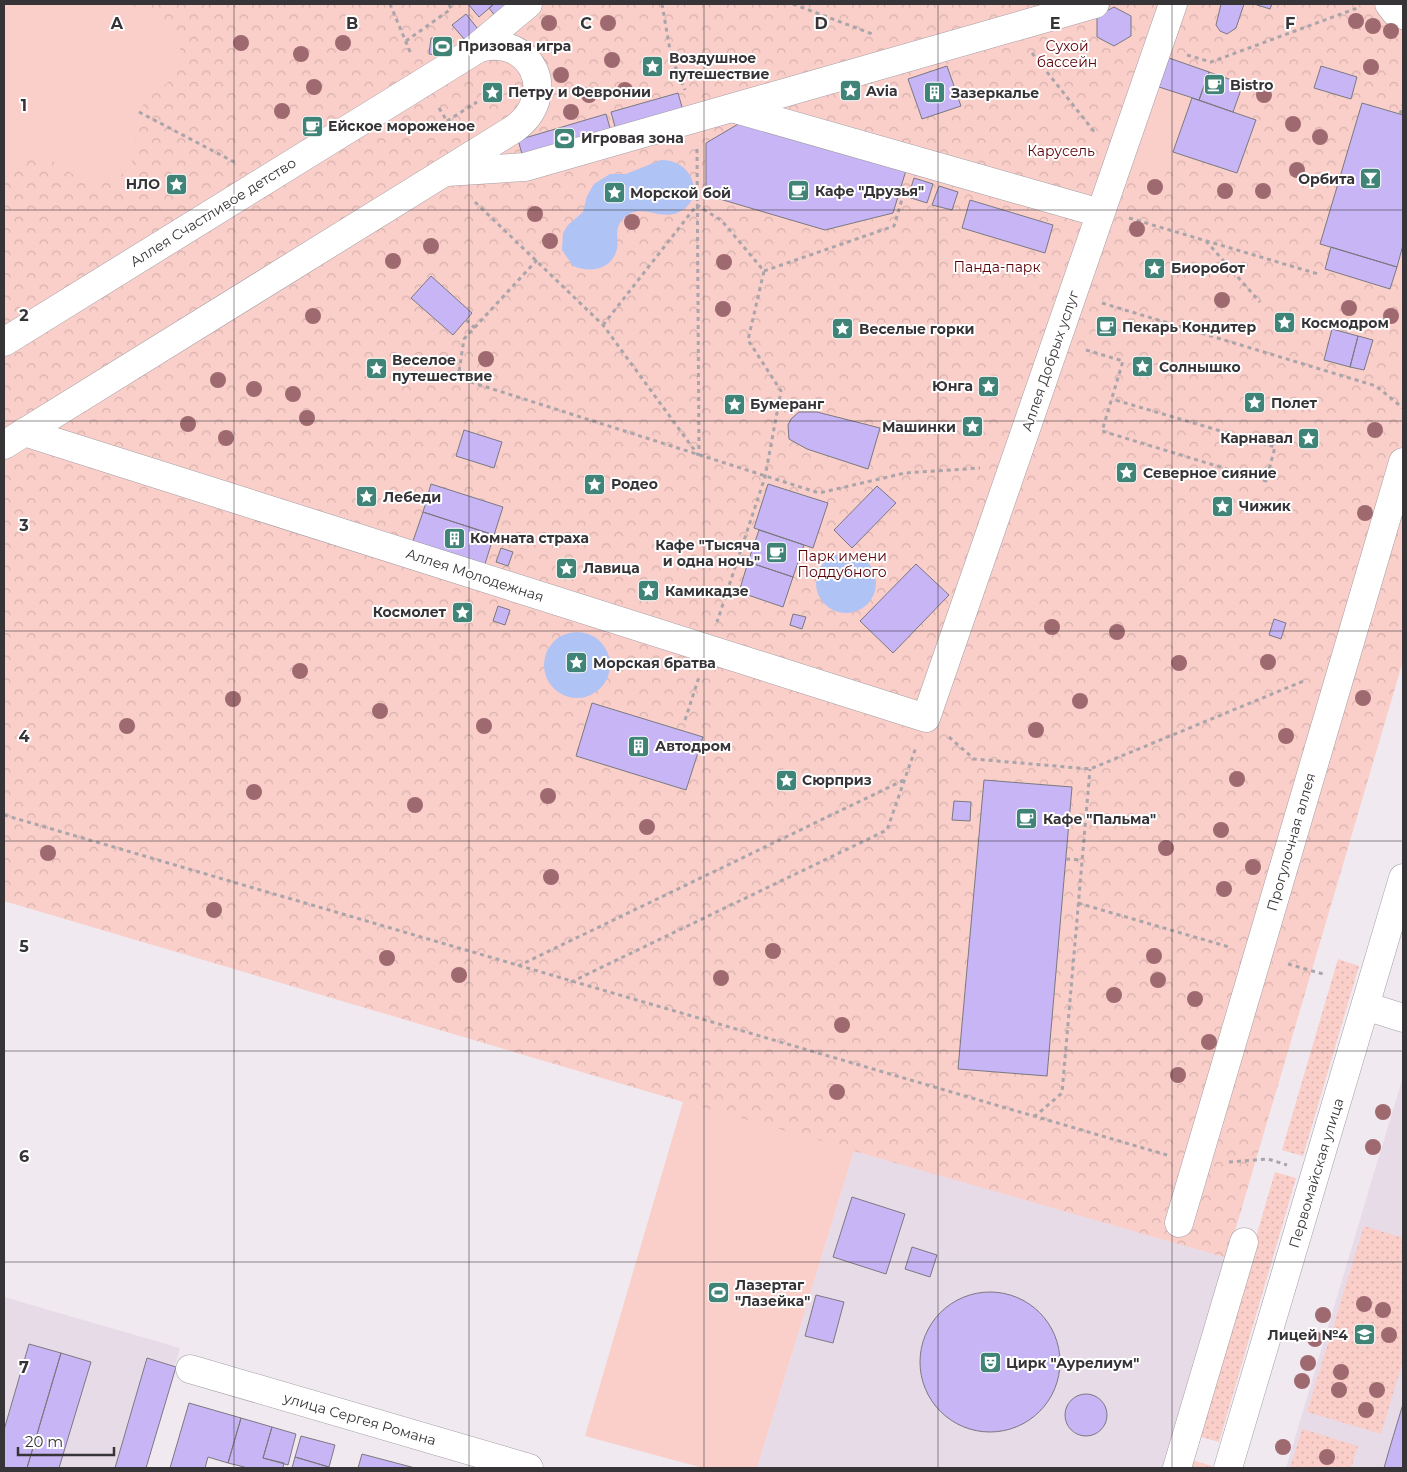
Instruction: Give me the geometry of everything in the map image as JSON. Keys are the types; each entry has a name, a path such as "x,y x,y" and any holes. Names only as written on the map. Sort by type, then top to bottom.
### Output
{"street":[{"path":"468,54 528,4"},
{"path":"443,172 525,167 1095,4"},
{"name":"Аллея Добрых услуг","path":"926,718 1173,4"},
{"path":"1389,4 1396,13 1403,15"},
{"path":"14,438 526,120 536,104 538,90 532,68 516,51 501,46 486,46 468,54 422,82"},
{"name":"Аллея Счастливое детство","path":"4,342 422,82"},
{"path":"732,108 1101,212"},
{"name":"Аллея Молодежная","path":"14,438 708,649 926,718"},
{"name":"Прогулочная аллея","path":"1179,1223 1403,462"},
{"name":"Первомайская улица","path":"1228,1468 1403,878"},
{"path":"1365,1006 1403,1018"},
{"path":"1177,1468 1244,1242"},
{"name":"улица Сергея Романа","path":"190,1369 468,1460 530,1468"}],"path":[{"path":"390,4 422,82 468,156"},
{"path":"406,41 451,9 450,4"},
{"path":"662,4 671,56 697,118 699,456"},
{"path":"792,4 876,35"},
{"path":"1158,46 1211,62 1367,4"},
{"path":"1012,28 1118,162"},
{"path":"447,121 477,102"},
{"path":"1400,114 1403,105"},
{"path":"139,112 267,178"},
{"path":"764,271 894,226 914,160"},
{"path":"443,172 603,325 699,456"},
{"path":"697,205 722,221 764,271"},
{"path":"603,325 697,205"},
{"path":"1101,212 1318,274"},
{"path":"1205,241 1260,302"},
{"path":"537,260 464,339 458,378 819,493 905,473 1014,466"},
{"path":"685,720 765,477 781,391 748,340 764,271"},
{"path":"1073,295 1376,386 1403,408"},
{"path":"466,320 475,328"},
{"path":"1056,341 1123,361 1102,431 1266,481 1276,447 1112,398"},
{"path":"974,759 1090,770 1344,665"},
{"path":"572,982 888,830 926,718"},
{"path":"1034,1117 1062,1093 1090,770"},
{"path":"518,966 905,780"},
{"path":"4,815 1197,1164 1268,1159"},
{"path":"1066,859 1082,860"},
{"path":"1078,903 1323,974"}],"shaded area":[{"name":"Лицей №4","path":"1403,1077 1403,1468 1286,1468 1373,1176"},
{"path":"854,1150 1227,1258 1165,1468 757,1468"},
{"path":"4,1297 180,1348 146,1468 4,1468"}],"green space":[{"path":"126,3 156,17 171,29 176,36 180,44 181,53 176,72 166,84 148,99 139,113 133,158 130,166 123,173 101,183 82,180 50,160 40,158 26,159 4,167 4,4"},
{"name":"Парк имени Поддубного","path":"4,4 1403,4 1403,661 1227,1258 683,1102 4,901"},
{"path":"1153,85 1192,98 1164,179 1125,165"},
{"path":"1338,959 1359,966 1303,1156 1282,1150"},
{"name":"Лазертаг \"Лазейка\"","path":"683,1102 854,1150 757,1468 703,1468 585,1436"},
{"path":"1275,1172 1296,1178 1219,1442 1198,1436"},
{"path":"1364,1226 1403,1238 1403,1360 1381,1434 1307,1412"},
{"path":"1302,1429 1358,1446 1351,1468 1290,1468"},
{"path":"1191,1460 1212,1466 1211,1468 1188,1468"}],"water":[{"path":"661,160 672,161 681,166 693,181 692,199 687,207 670,215 644,211 631,213 619,225 617,249 610,262 600,268 593,269 573,266 562,250 563,233 568,225 583,212 587,196 594,184 610,174 626,174"},
{"path":"846,553 863,558 871,566 876,583 871,600 863,608 846,613 829,608 821,600 816,583 821,566 829,558"},
{"path":"577,632 590,634 600,642 608,652 610,665 608,678 600,688 590,696 577,698 564,696 554,688 546,678 544,665 546,652 554,642 564,634"}],"building":[{"path":"468,4 494,4 479,17"},
{"path":"494,4 512,4 496,17 489,8"},
{"path":"1221,4 1244,4 1236,28 1227,34 1220,31 1216,25"},
{"path":"1254,4 1272,4 1270,9"},
{"path":"1114,7 1131,16 1131,36 1114,46 1097,37 1097,16"},
{"path":"466,14 478,29 465,40 452,25"},
{"path":"431,38 453,40 451,57 429,54"},
{"path":"1169,58 1209,72 1199,100 1159,87"},
{"name":"Зазеркалье","path":"947,66 961,106 922,119 908,79"},
{"path":"1321,66 1357,77 1351,99 1314,88"},
{"path":"1209,72 1243,84 1233,112 1199,100"},
{"path":"678,93 684,114 617,134 611,112"},
{"path":"1192,98 1256,120 1237,173 1173,152"},
{"name":"Орбита","path":"1362,103 1403,115 1403,245 1397,267 1320,244"},
{"name":"Игровая зона","path":"606,114 612,135 524,161 518,140"},
{"path":"745,120 907,167 893,213 825,230 706,195 706,143"},
{"path":"914,178 933,184 927,203 908,197"},
{"path":"939,186 958,192 952,210 932,205"},
{"path":"970,200 1053,225 1045,253 962,228"},
{"path":"1331,247 1397,267 1390,289 1325,269"},
{"path":"431,276 472,313 453,335 411,298"},
{"path":"1332,329 1358,336 1350,367 1324,360"},
{"path":"1358,336 1373,340 1364,370 1350,367"},
{"path":"799,412 817,412 880,428 868,469 807,449 789,439 788,425 791,419"},
{"path":"464,430 502,442 494,468 456,456"},
{"path":"431,484 503,507 494,535 423,512"},
{"path":"768,484 828,503 813,548 754,528"},
{"path":"877,486 896,503 852,548 834,530"},
{"name":"Комната страха","path":"423,512 494,535 485,564 413,541"},
{"name":"Кафе \"Тысяча и одна ночь\"","path":"759,530 804,545 793,577 748,562"},
{"path":"501,548 513,552 508,566 496,562"},
{"path":"748,562 793,577 783,607 739,592"},
{"path":"916,564 949,595 893,653 860,621"},
{"path":"498,606 510,610 505,625 493,621"},
{"path":"793,614 806,617 802,629 790,625"},
{"path":"1274,619 1286,623 1281,639 1269,635"},
{"name":"Автодром","path":"592,703 703,737 686,790 576,756"},
{"path":"984,780 1072,787 1047,1076 958,1069"},
{"path":"954,801 971,802 970,821 952,820"},
{"path":"852,1197 905,1214 886,1274 833,1257"},
{"path":"912,1247 937,1255 930,1277 905,1269"},
{"path":"990,1292 1004,1293 1017,1297 1040,1312 1055,1335 1059,1348 1059,1376 1055,1389 1040,1412 1017,1427 1004,1431 990,1432 976,1431 963,1427 940,1412 925,1389 921,1376 920,1362 921,1348 925,1335 940,1312 963,1297 976,1293"},
{"path":"816,1295 844,1302 833,1343 805,1336"},
{"path":"29,1344 61,1353 27,1468 4,1468 4,1430"},
{"path":"61,1353 91,1362 59,1468 27,1468"},
{"path":"147,1358 176,1367 146,1468 115,1468"},
{"path":"1090,1394 1098,1397 1104,1403 1107,1415 1104,1427 1098,1433 1082,1436 1074,1433 1068,1427 1065,1411 1068,1403 1074,1397"},
{"path":"189,1403 241,1418 228,1463 208,1457 205,1468 170,1468"},
{"path":"1403,1404 1403,1468 1384,1468 1390,1447"},
{"path":"241,1418 272,1427 263,1458 284,1463 283,1468 248,1468 228,1463"},
{"path":"272,1427 296,1434 288,1465 263,1458"},
{"path":"301,1436 335,1445 329,1467 295,1457"},
{"path":"362,1454 415,1468 358,1468"},
{"path":"295,1457 329,1467 292,1468"}],"place":[{"name":"Призовая игра","path":"442,46"},
{"name":"Воздушное путешествие","path":"653,66"},
{"name":"Bistro","path":"1214,85"},
{"name":"Avia","path":"850,91"},
{"name":"Петру и Февронии","path":"492,92"},
{"name":"Зазеркалье","path":"935,93"},
{"name":"Ейское мороженое","path":"312,126"},
{"name":"Игровая зона","path":"565,138"},
{"name":"Орбита","path":"1371,179"},
{"name":"НЛО","path":"176,184"},
{"name":"Кафе \"Друзья\"","path":"799,191"},
{"name":"Морской бой","path":"614,193"},
{"name":"Биоробот","path":"1155,268"},
{"name":"Космодром","path":"1285,323"},
{"name":"Пекарь Кондитер","path":"1106,327"},
{"name":"Веселые горки","path":"843,329"},
{"name":"Солнышко","path":"1143,367"},
{"name":"Веселое путешествие","path":"376,368"},
{"name":"Юнга","path":"989,386"},
{"name":"Полет","path":"1255,403"},
{"name":"Бумеранг","path":"734,404"},
{"name":"Машинки","path":"972,427"},
{"name":"Карнавал","path":"1309,438"},
{"name":"Северное сияние","path":"1127,473"},
{"name":"Родео","path":"595,484"},
{"name":"Лебеди","path":"367,497"},
{"name":"Чижик","path":"1223,506"},
{"name":"Комната страха","path":"454,538"},
{"name":"Кафе \"Тысяча и одна ночь\"","path":"776,553"},
{"name":"Лавица","path":"567,568"},
{"name":"Камикадзе","path":"649,591"},
{"name":"Космолет","path":"462,612"},
{"name":"Морская братва","path":"577,663"},
{"name":"Автодром","path":"639,746"},
{"name":"Сюрприз","path":"786,780"},
{"name":"Кафе \"Пальма\"","path":"1027,819"},
{"name":"Лазертаг \"Лазейка\"","path":"719,1293"},
{"name":"Лицей №4","path":"1364,1335"},
{"name":"Цирк \"Аурелиум\"","path":"990,1363"}],"park label":[{"name":"Сухой бассейн","path":"1067,54"},
{"name":"Карусель","path":"1061,151"},
{"name":"Панда-парк","path":"997,267"}]}
